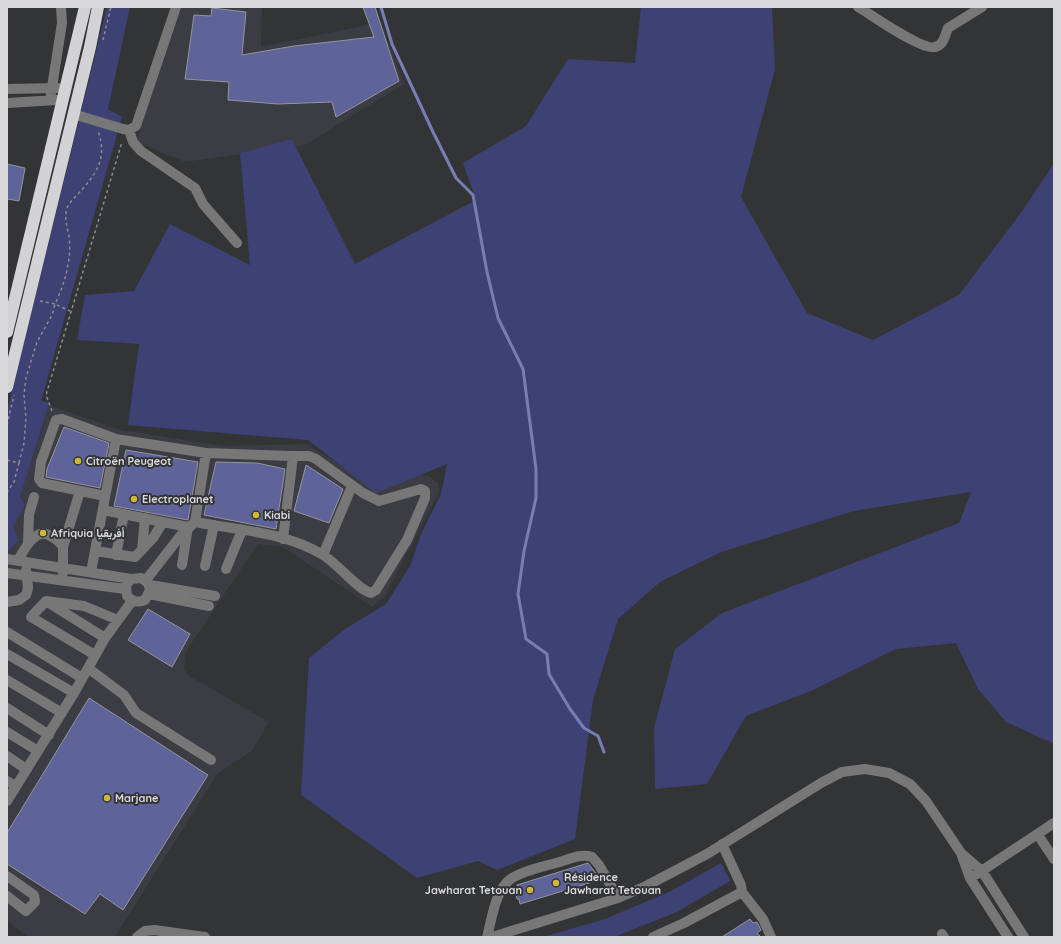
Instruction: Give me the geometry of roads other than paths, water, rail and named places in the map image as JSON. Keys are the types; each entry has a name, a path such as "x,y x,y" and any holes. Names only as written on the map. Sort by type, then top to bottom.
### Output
{"highway":[{"path":"7,332 85,7"},
{"path":"7,388 90,47 98,7"}],"street":[{"path":"50,100 62,23 61,7"},
{"path":"73,114 127,129 136,126 176,7"},
{"path":"858,7 914,42 931,48 940,45 944,40 948,28 982,7"},
{"path":"7,89 52,88 64,94"},
{"path":"7,103 50,100 64,94"},
{"path":"127,129 133,142 142,151 195,188 203,204 237,243"},
{"path":"103,510 163,522 214,525 283,539 323,555 368,593 374,592 407,540 425,498 425,491 421,489 379,501 372,499 316,459 309,456 206,453 116,439 58,419 54,422 47,442 41,462 39,479 42,483 106,496"},
{"path":"91,572 116,439"},
{"path":"182,565 206,453"},
{"path":"283,539 293,456"},
{"path":"323,555 352,486"},
{"path":"62,580 63,547 80,491"},
{"path":"7,602 19,600 26,595 29,584 25,575 22,561 28,544 29,514 34,497"},
{"path":"116,555 124,514"},
{"path":"142,550 145,518"},
{"path":"95,551 135,557 163,522"},
{"path":"131,579 125,589 127,596 132,601 139,602 145,600 148,587 191,524"},
{"path":"205,566 214,525"},
{"path":"226,569 242,530"},
{"path":"28,544 43,532 54,537 63,547"},
{"path":"7,559 131,579 141,578 148,587 209,606"},
{"path":"7,573 125,589"},
{"path":"148,587 215,596"},
{"path":"46,601 84,606 118,620"},
{"path":"46,601 31,617 96,655"},
{"path":"46,601 105,638"},
{"path":"7,801 11,783 26,769 49,735 105,638 132,601"},
{"path":"7,632 82,678"},
{"path":"7,654 74,694"},
{"path":"88,668 124,695 136,713 211,760"},
{"path":"7,680 62,713"},
{"path":"7,708 49,735"},
{"path":"7,732 38,751"},
{"path":"7,756 26,769"},
{"path":"492,937 618,898 680,869 821,783 842,772 865,769 889,773 910,784 926,801 961,853 970,878 1008,937"},
{"path":"970,878 1038,835 1054,823"},
{"path":"1038,835 1054,859"},
{"path":"722,844 741,885 742,892 763,919 771,937"},
{"path":"961,853 982,871 1024,937"},
{"path":"487,937 495,905 507,882 517,875 580,856 592,857 599,865 618,898"},
{"path":"7,876 34,895 35,902 26,911 9,898 18,884"},
{"path":"653,937 684,923 742,892"},
{"path":"137,937 149,930 186,936 205,937"}],"waterway":[{"path":"381,7 392,44 433,132 456,178 473,195 487,272 498,318 523,369 536,469 536,498 524,551 518,594 526,639 547,654 549,674 570,709 584,728 598,736 604,752"}],"place":[{"name":"Citroën Peugeot","path":"78,461"},
{"name":"Electroplanet","path":"134,499"},
{"name":"Kiabi","path":"256,515"},
{"name":"Afriquia أفريقيا","path":"43,533"},
{"name":"Marjane","path":"107,798"},
{"name":"Résidence Jawharat Tetouan","path":"556,883"},
{"name":"Jawharat Tetouan","path":"530,890"}]}
